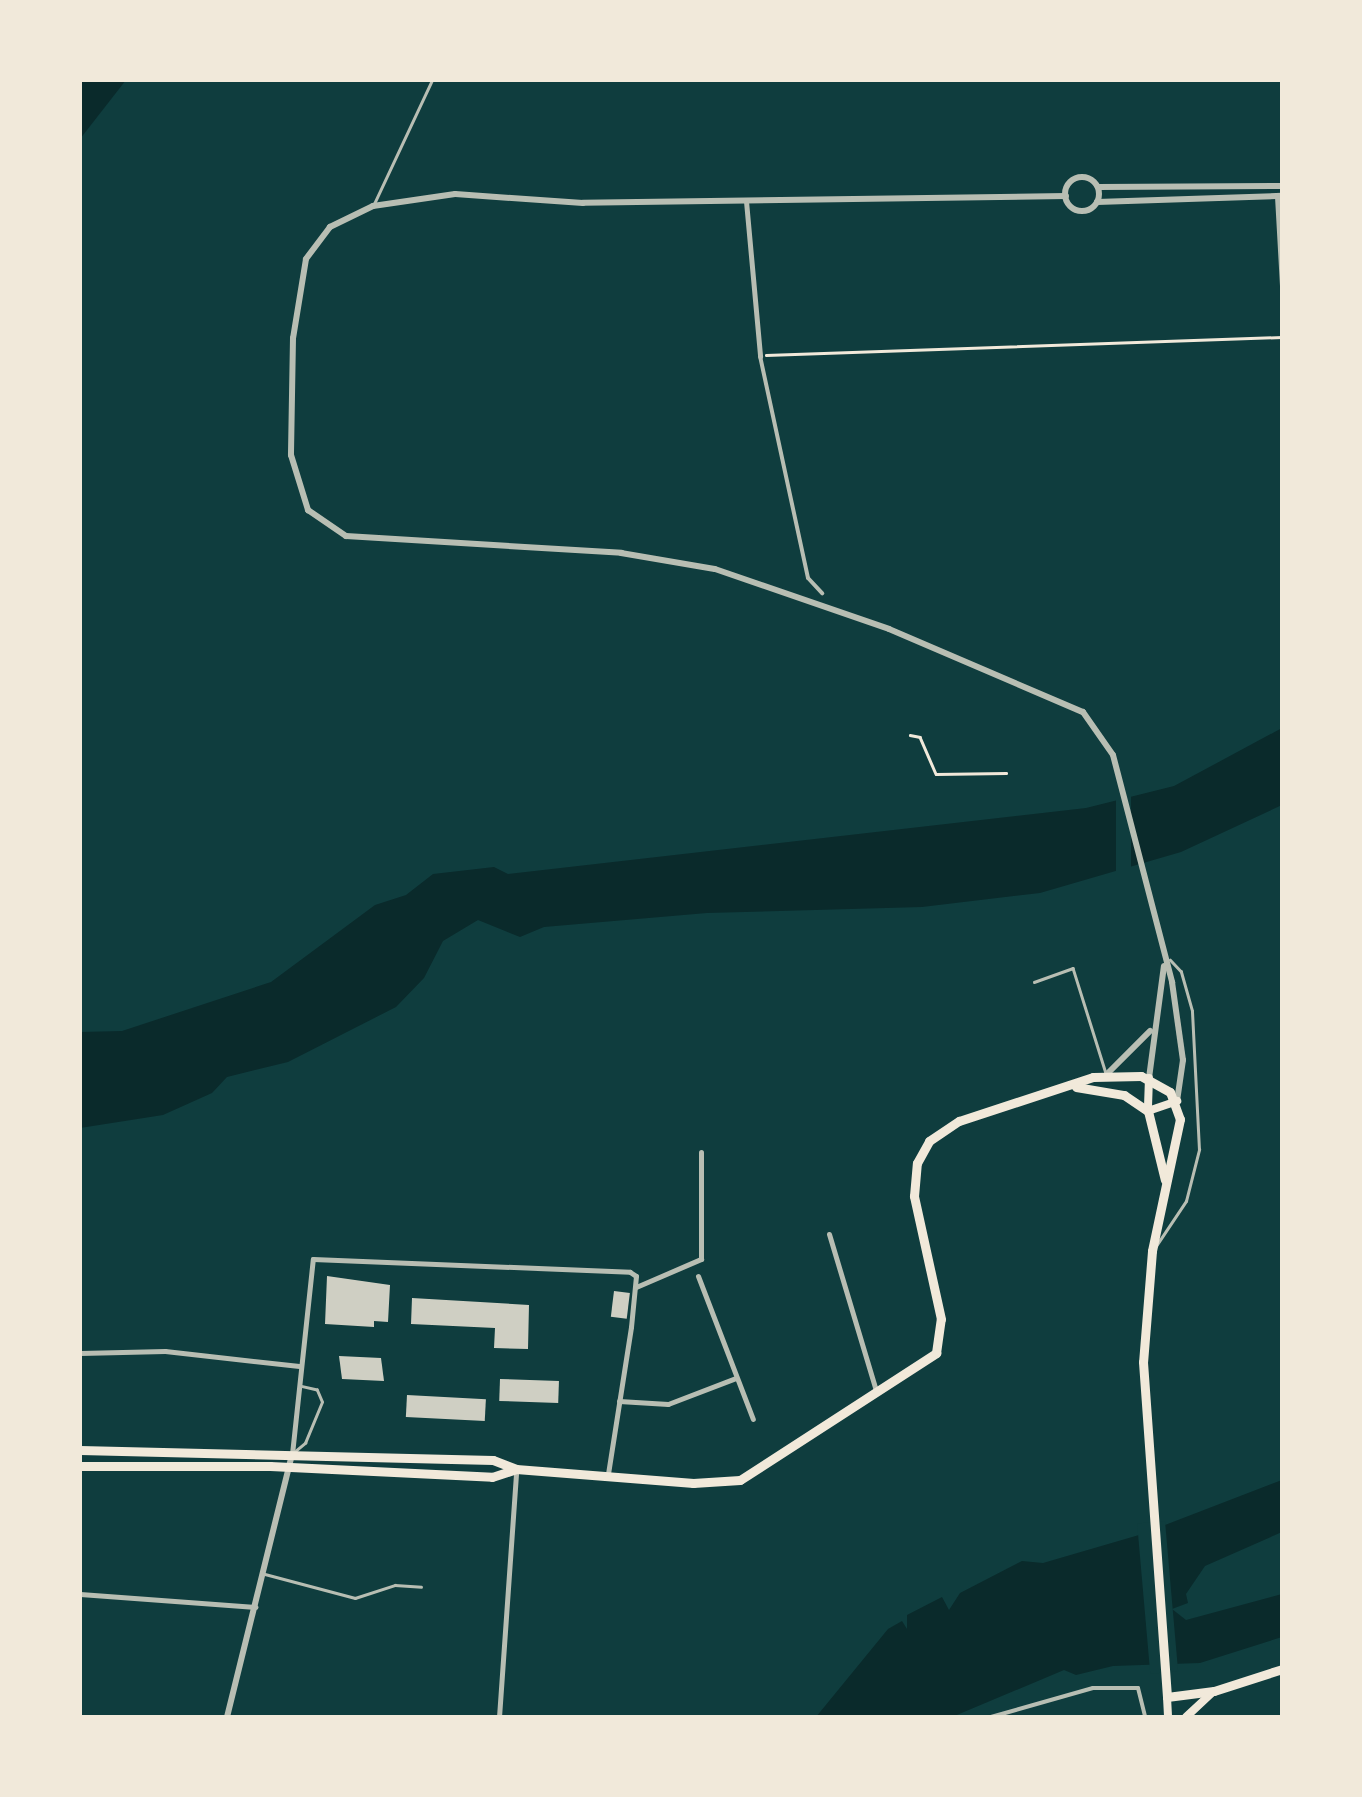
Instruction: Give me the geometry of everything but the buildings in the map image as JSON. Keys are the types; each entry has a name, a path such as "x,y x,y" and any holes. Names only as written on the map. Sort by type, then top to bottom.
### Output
{"main road":[{"path":"80,1450 493,1460 516,1469 732,1482 930,1361 943,1332 916,1210 922,1152 959,1120 1107,1074 1150,1078 1177,1101 1179,1133 1152,1251 1143,1375 1149,1510 1168,1717"},
{"path":"1150,1078 1148,1111 1165,1181"},
{"path":"1073,1086 1124,1095 1148,1111"},
{"path":"1148,1111 1177,1101"},
{"path":"80,1466 290,1467 492,1478 516,1469"},
{"path":"1166,1697 1214,1692 1282,1669"},
{"path":"1186,1717 1214,1692"}],"street":[{"path":"1066,196 1080,177 1098,187 1279,186 1282,286"},
{"path":"1097,202 1098,187"},
{"path":"1177,1101 1180,1022 1117,768 1096,725 1060,698 740,576 621,553 358,538 327,528 302,499 291,455 297,298 306,259 321,236 373,206 454,194 583,204 1066,196 1079,211 1097,202 1280,196"},
{"path":"746,201 760,356 808,578 822,594"},
{"path":"1150,1078 1151,1030 1164,963"},
{"path":"1107,1074 1151,1030"},
{"path":"636,1287 700,1259 701,1152"},
{"path":"829,1234 878,1394"},
{"path":"227,1717 290,1467 313,1259 630,1272 636,1287 608,1474"},
{"path":"698,1276 753,1420"},
{"path":"80,1353 165,1351 299,1366"},
{"path":"619,1401 668,1404 737,1378"},
{"path":"498,1717 516,1469"},
{"path":"80,1594 256,1607"},
{"path":"991,1717 1093,1688 1138,1688 1145,1717"}],"lane":[{"path":"373,206 432,80"},
{"path":"1152,1251 1186,1201 1199,1150 1192,1011 1174,958 1164,963"},
{"path":"1034,982 1073,968 1107,1074"},
{"path":"292,1454 305,1443 322,1402 318,1390 298,1386"},
{"path":"264,1574 355,1598 395,1585 421,1586"}],"path":[{"path":"760,356 1282,337"},
{"path":"910,734 920,737 936,774 1006,773"}],"water":[{"path":"80,80 126,80 80,139"},
{"path":"1282,728 1282,805 1181,852 1040,893 922,907 707,913 544,927 520,937 478,920 443,941 424,978 396,1007 288,1062 227,1077 212,1093 163,1115 80,1128 80,1032 122,1031 271,982 375,905 406,895 433,874 494,867 508,874 1086,808 1174,786"},
{"path":"1282,1480 1282,1532 1205,1566 1186,1594 1188,1603 1172,1609 1186,1620 1282,1594 1282,1637 1200,1663 1113,1666 1076,1675 1064,1670 952,1717 816,1717 888,1629 902,1621 907,1629 907,1615 942,1597 949,1610 960,1593 1022,1561 1043,1563 1139,1535"}],"pier":[{"path":"1116,792 1131,792 1131,873 1116,873"},
{"path":"1165,1521 1178,1671 1150,1674 1137,1523"}]}
